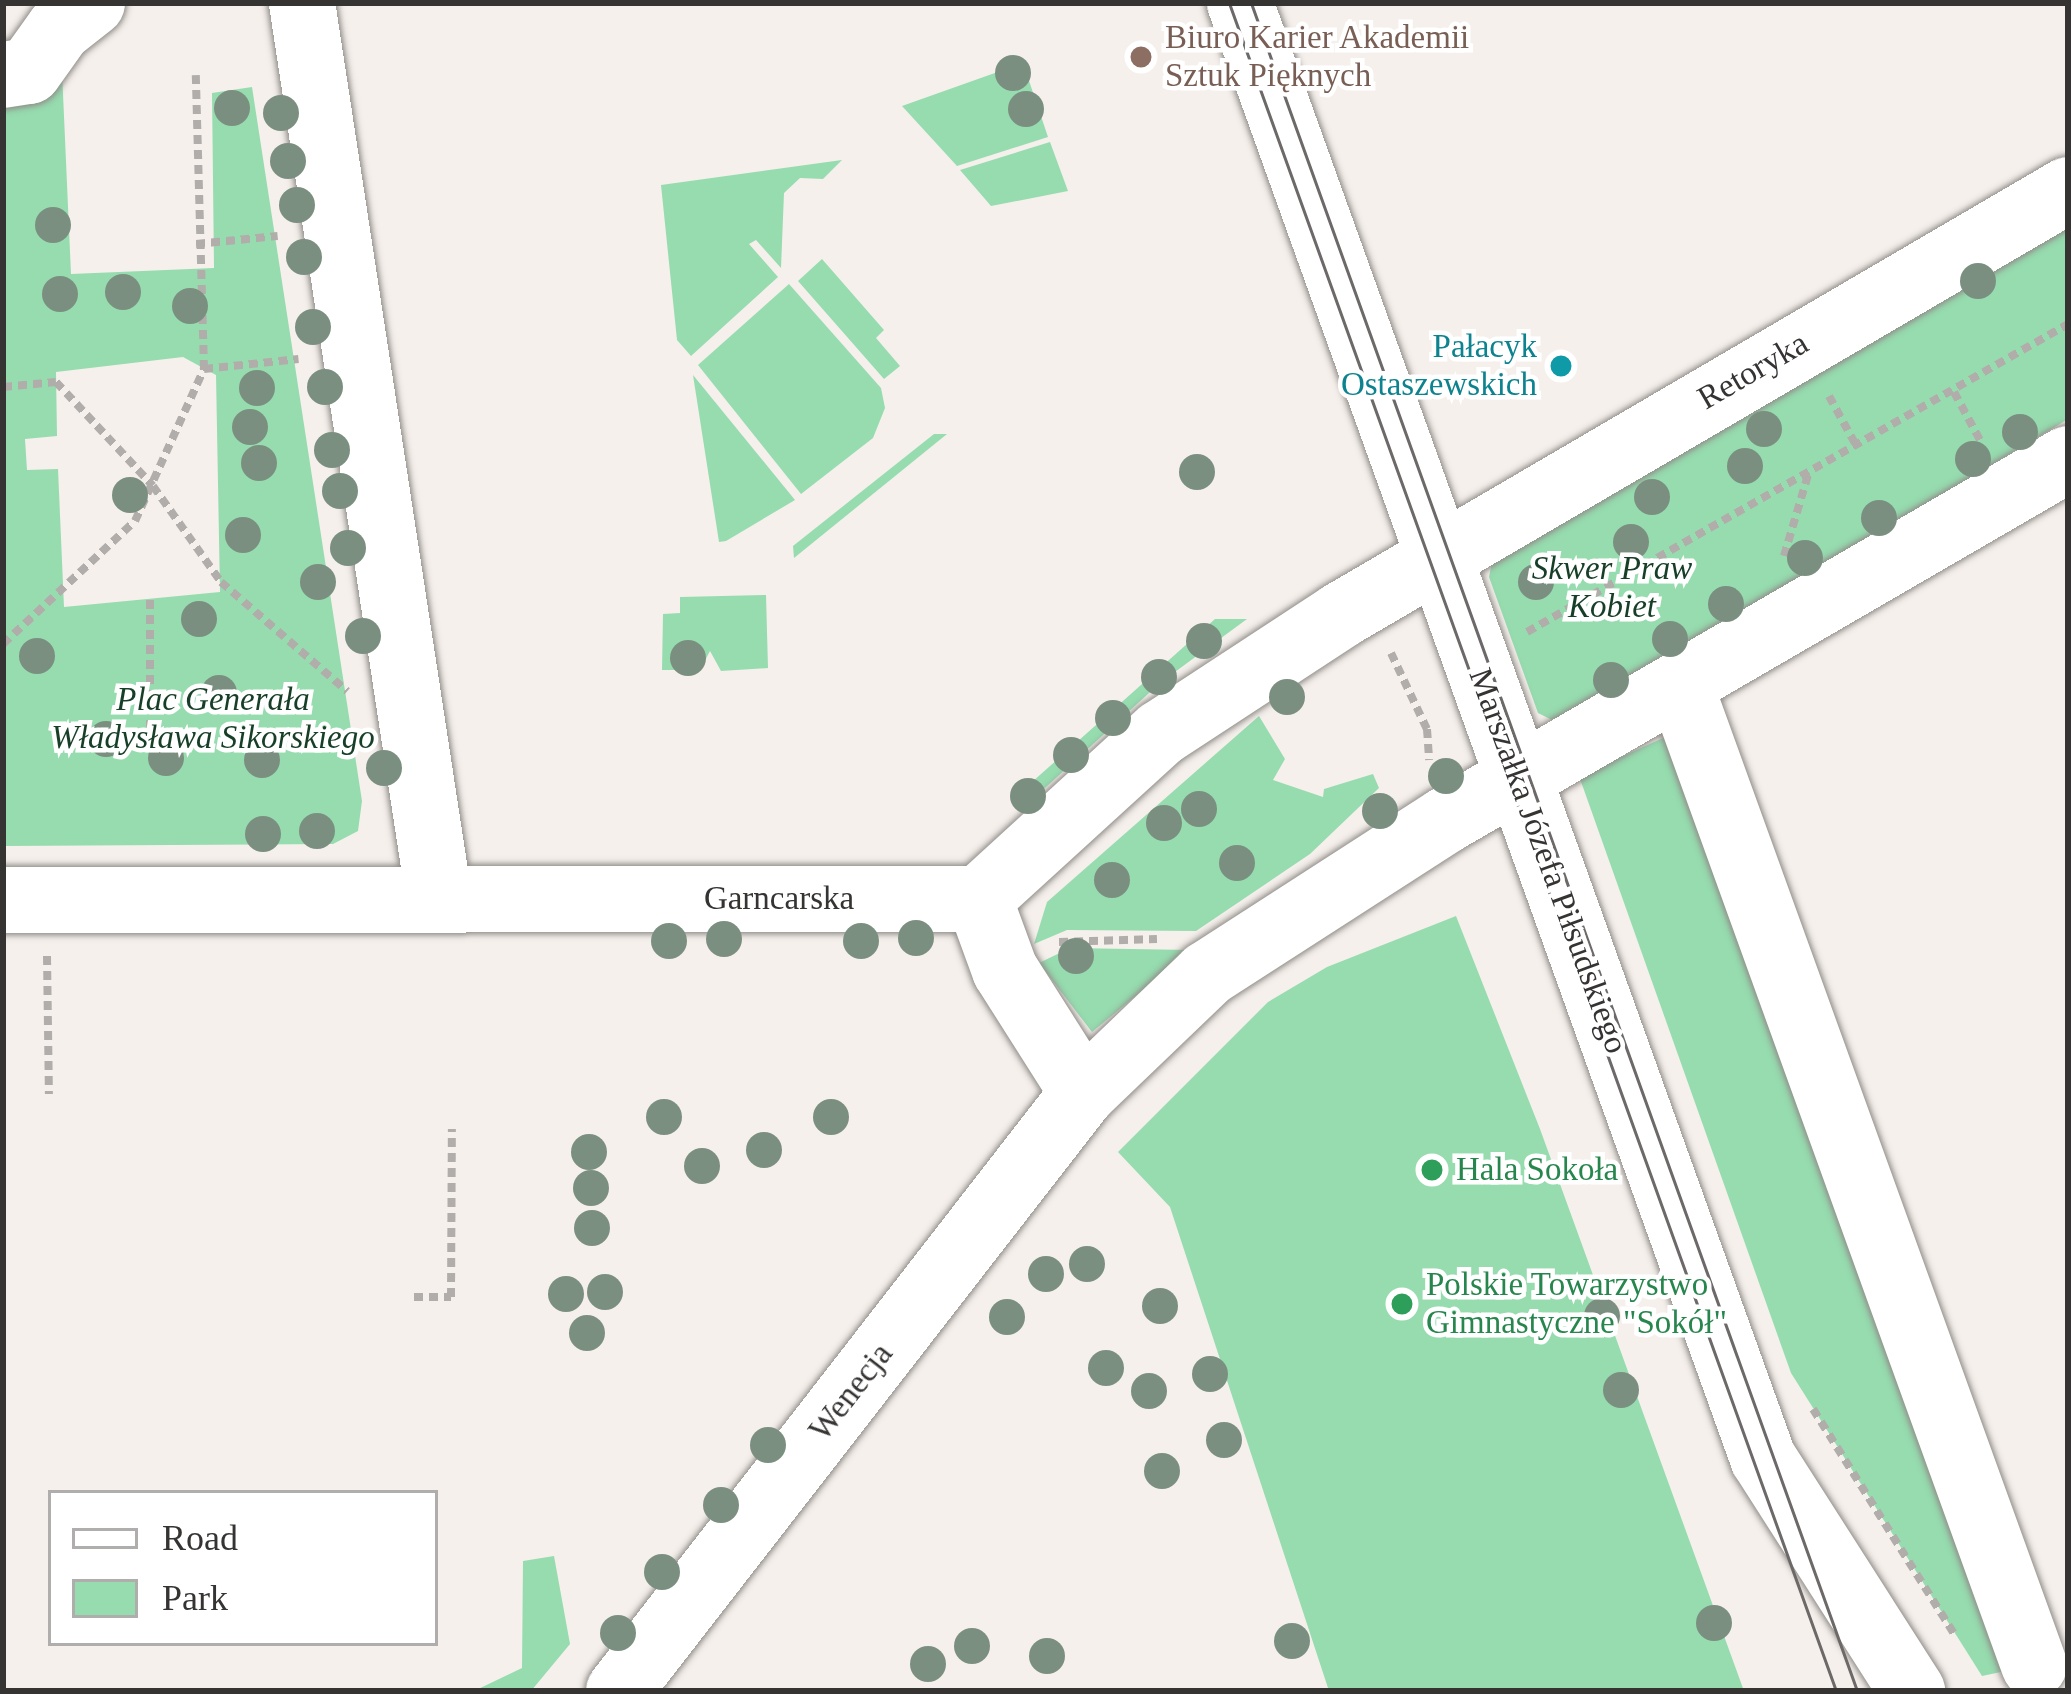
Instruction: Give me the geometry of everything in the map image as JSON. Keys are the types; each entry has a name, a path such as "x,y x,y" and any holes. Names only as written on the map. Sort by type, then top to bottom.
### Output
{"street":[{"path":"3,75 29,71 59,28 92,3"},
{"path":"302,3 439,898"},
{"name":"Marszałka Józefa Piłsudskiego","path":"1240,3 1763,1458 1912,1691"},
{"name":"Retoryka","path":"1439,556 2068,190"},
{"path":"1519,778 2068,459"},
{"path":"1083,1093 1005,970 979,899 1161,733 1439,556"},
{"path":"1681,688 2034,1665"},
{"name":"Wenecja","path":"619,1691 1083,1093 1207,974 1519,778"},
{"name":"Garncarska","path":"3,900 979,899"}],"path":[{"path":"3,644 135,521 204,369 196,75"},
{"path":"199,244 286,235"},
{"path":"1527,632 2068,324"},
{"path":"204,369 303,358"},
{"path":"1820,379 1857,447"},
{"path":"3,387 56,382 153,486 220,582 357,700"},
{"path":"1954,391 1993,464"},
{"path":"1777,578 1808,476"},
{"path":"150,596 150,744"},
{"path":"1380,640 1405,668 1427,729 1430,775"},
{"path":"128,744 166,744"},
{"path":"47,949 49,1094"},
{"path":"413,1297 451,1298 452,1130"},
{"path":"1803,1392 1959,1640"}],"green space":[{"path":"1023,63 1048,137 957,166 902,106"},
{"name":"Plac Generała Władysława Sikorskiego","path":"62,71 71,274 214,268 212,93 252,87 362,801 358,831 333,844 3,846 3,96","holes":["183,357 216,375 220,592 64,607 58,469 27,470 25,439 57,436 56,372"]},
{"path":"1050,142 1068,191 991,206 960,170"},
{"path":"842,160 823,179 800,178 784,193 781,268 756,240 749,244 778,277 691,356 677,340 661,185"},
{"name":"Skwer Praw Kobiet","path":"2068,211 2068,419 1580,713 1556,722 1538,713 1489,577 1493,557"},
{"path":"822,259 884,330 876,338 900,366 884,379 798,281"},
{"path":"789,284 881,388 885,408 873,438 801,494 698,365"},
{"path":"693,375 795,500 726,541 719,542"},
{"path":"934,434 947,434 794,558 793,546"},
{"path":"766,595 768,668 721,671 710,651 700,670 662,670 663,614 680,613 680,597"},
{"path":"1215,619 1247,619 1160,683 1022,809 1013,799"},
{"path":"1259,716 1285,759 1273,780 1323,797 1324,789 1373,774 1379,788 1310,854 1196,931 1067,930 1034,944 1047,902"},
{"path":"1694,724 2034,1665 1982,1676 1791,1373 1579,776"},
{"name":"Polskie Towarzystwo Gimnastyczne \"Sokół\"","path":"1456,916 1540,1129 1744,1691 1329,1691 1170,1207 1118,1152 1268,1002 1327,967"},
{"path":"1070,948 1191,950 1092,1032 1039,963"},
{"path":"554,1556 570,1644 531,1691 474,1691 522,1668 523,1561"}],"tram line":[{"path":"1229,3 1836,1691"},
{"path":"1251,3 1857,1691"}],"place":[{"name":"Biuro Karier Akademii Sztuk Pięknych","path":"1141,57"},
{"name":"Pałacyk Ostaszewskich","path":"1561,366"},
{"name":"Hala Sokoła","path":"1432,1170"},
{"name":"Polskie Towarzystwo Gimnastyczne \"Sokół\"","path":"1402,1304"}]}
